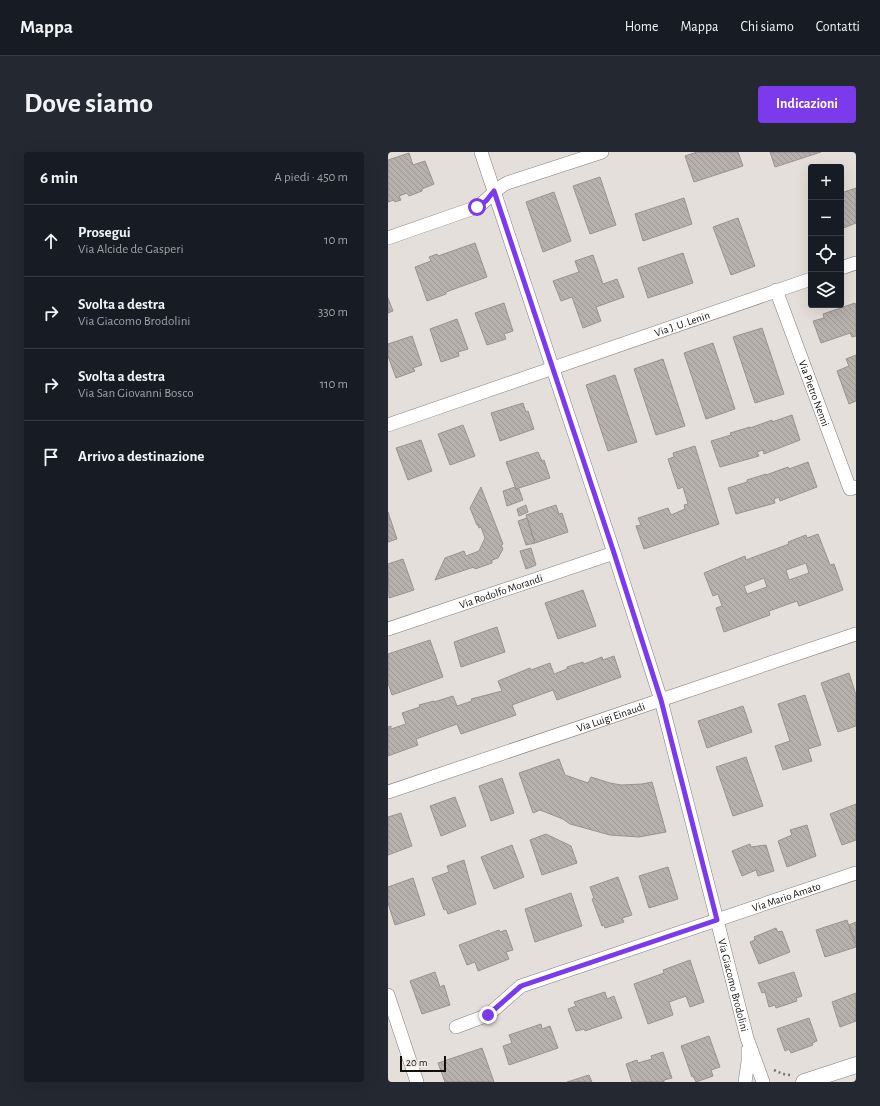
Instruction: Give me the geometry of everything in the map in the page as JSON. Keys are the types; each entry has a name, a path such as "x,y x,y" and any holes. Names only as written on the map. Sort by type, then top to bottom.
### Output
{"street":[{"name":"Via Giacomo Brodolini","path":"481,152 553,367 661,700 747,1038"},
{"path":"388,238 477,207 486,201 494,191 507,183 602,152"},
{"path":"844,267 856,264"},
{"name":"Via J. U. Lenin","path":"553,367 808,279"},
{"name":"Via Pietro Nenni","path":"776,290 850,489 856,487"},
{"path":"388,425 553,367"},
{"name":"Via Rodolfo Morandi","path":"388,629 614,553"},
{"name":"Via Luigi Einaudi","path":"388,792 856,634"},
{"name":"Via Mario Amato","path":"456,1027 488,1015 521,986 856,872"},
{"path":"388,995 417,1082"},
{"path":"747,1038 763,1082"},
{"path":"745,1082 748,1062 747,1038"},
{"path":"800,1078 856,1065"}],"path":[{"path":"755,1060 761,1059 768,1067 783,1074 800,1078"}],"building":[{"path":"697,152 738,152 743,166 694,182 685,156"},
{"path":"770,152 821,152 775,167"},
{"path":"409,153 413,165 425,161 434,184 409,196 407,193 399,196 401,200 388,202 388,160"},
{"path":"600,177 616,225 590,234 573,186"},
{"path":"856,188 856,223 844,228 844,200 844,192"},
{"path":"554,192 571,241 543,252 526,202"},
{"path":"684,198 692,224 643,241 635,214"},
{"path":"738,218 755,266 731,275 713,227"},
{"path":"475,243 487,277 446,292 446,294 427,301 415,267 431,261 429,257 437,254 438,256"},
{"path":"683,253 693,283 648,298 638,268"},
{"path":"593,255 603,284 617,279 624,297 596,307 601,321 583,328 572,297 561,301 553,281 579,272 575,261"},
{"path":"388,298 393,311 388,313"},
{"path":"504,303 513,331 504,334 506,339 487,345 475,313"},
{"path":"855,303 856,336 852,337 850,333 821,343 813,321 824,318 823,314"},
{"path":"457,319 468,349 458,352 459,356 441,362 430,329"},
{"path":"762,328 784,394 755,403 733,337"},
{"path":"412,336 422,365 413,368 415,371 396,378 388,356 388,344"},
{"path":"713,343 735,409 706,419 684,353"},
{"path":"856,355 856,401 849,404 837,371 849,366 846,359"},
{"path":"663,359 685,426 656,435 634,369"},
{"path":"615,375 637,442 608,451 586,385"},
{"path":"523,403 526,412 528,411 534,429 500,441 491,413"},
{"path":"792,415 800,440 764,454 763,450 757,452 759,456 720,467 711,441 731,435 730,433"},
{"path":"463,425 475,456 450,465 438,434"},
{"path":"421,440 432,471 408,480 396,448"},
{"path":"695,446 719,524 644,549 636,526 641,525 638,518 668,508 671,515 685,509 684,505 688,504 683,487 678,489 668,459 674,457 673,453"},
{"path":"538,452 542,461 544,460 550,478 516,489 506,462"},
{"path":"808,462 817,487 780,501 779,497 774,499 775,503 736,514 728,488 747,482 747,480 788,467 789,469"},
{"path":"481,487 503,544 501,545 503,549 498,558 492,560 492,563 475,569 474,567 435,580 445,558 464,551 466,556 479,551 485,538 481,527 479,528 477,525 470,508"},
{"path":"515,487 516,489 519,489 523,500 507,506 503,491"},
{"path":"526,505 528,512 519,516 517,509"},
{"path":"556,505 559,514 562,513 568,532 535,543 526,515"},
{"path":"388,512 397,539 388,542"},
{"path":"527,518 535,543 526,545 518,521"},
{"path":"818,534 830,565 834,564 843,590 799,606 797,601 769,611 770,615 724,632 716,608 722,606 718,594 713,596 704,573 745,556 746,560 789,544 788,542 806,535 807,538","holes":["806,563 809,573 789,580 786,570","764,578 767,587 747,594 744,586"]},
{"path":"531,548 536,565 526,569 520,551"},
{"path":"403,559 414,590 389,598 388,564"},
{"path":"583,590 596,626 558,639 545,603"},
{"path":"497,627 505,652 461,667 454,642"},
{"path":"430,640 443,677 392,695 388,683 388,654"},
{"path":"614,656 621,677 557,700 553,690 512,705 516,715 461,734 457,724 416,739 418,745 388,756 388,727 391,726 391,729 406,724 402,713 420,707 419,705 453,696 457,706 472,701 471,699 502,691 498,681 530,668 531,670 550,663 554,674 567,669 567,667 583,662 584,664 602,657 603,660"},
{"path":"849,673 856,695 856,726 838,732 821,683"},
{"path":"805,695 821,745 808,749 812,761 783,770 775,746 790,741 778,704"},
{"path":"743,706 752,732 707,748 698,721"},
{"path":"746,757 763,806 733,816 716,767"},
{"path":"559,759 565,775 588,783 591,777 621,785 652,782 666,832 639,837 610,835 570,824 563,819 540,810 533,813 519,773"},
{"path":"502,778 514,813 491,821 479,786"},
{"path":"455,797 466,826 441,836 430,806"},
{"path":"856,804 856,840 842,845 830,814"},
{"path":"401,813 412,846 388,855 388,817"},
{"path":"807,825 816,856 787,867 778,841 792,835 790,830"},
{"path":"546,834 571,846 577,863 542,875 530,840"},
{"path":"750,844 751,847 766,845 774,871 758,876 756,870 742,876 732,851"},
{"path":"512,845 524,877 494,889 481,857"},
{"path":"464,860 476,904 448,914 446,909 444,910 432,878 449,872 447,866"},
{"path":"668,867 678,899 649,908 639,876"},
{"path":"618,877 632,915 622,918 624,922 605,928 604,925 602,926 592,899 594,898 590,887"},
{"path":"413,878 425,915 395,925 388,903 388,887"},
{"path":"571,893 582,926 535,942 525,909"},
{"path":"847,920 856,947 825,957 816,930"},
{"path":"856,922 856,944 849,925"},
{"path":"776,928 778,932 782,931 790,952 759,964 750,942 755,940 754,937"},
{"path":"499,930 500,932 506,930 513,950 506,952 509,959 478,971 475,962 467,965 459,945"},
{"path":"690,960 704,1002 690,1007 686,996 669,1002 673,1015 648,1024 634,984 664,973 663,970"},
{"path":"435,972 440,987 444,985 450,1005 422,1014 410,981"},
{"path":"794,972 802,996 796,998 797,1001 776,1008 775,1005 769,1007 765,992 762,993 758,983"},
{"path":"605,992 607,999 614,996 622,1018 585,1031 584,1029 576,1031 568,1009 576,1006 574,1002"},
{"path":"856,993 856,1021 840,1027 832,1002"},
{"path":"809,1018 817,1041 812,1043 813,1045 791,1053 789,1049 785,1051 777,1029"},
{"path":"541,1024 542,1029 550,1026 558,1048 509,1065 503,1046 512,1043 509,1035"},
{"path":"709,1036 720,1067 711,1070 713,1076 696,1082 693,1076 692,1077 681,1046"},
{"path":"482,1048 494,1082 445,1082 438,1063"},
{"path":"663,1052 672,1078 664,1080 664,1082 632,1082 626,1064 637,1060 638,1063 652,1059 651,1056"},
{"path":"589,1075 592,1082 567,1082"}],"route":[{"path":"477,207 486,201 494,191 661,700 717,920 521,986 488,1015"}]}
